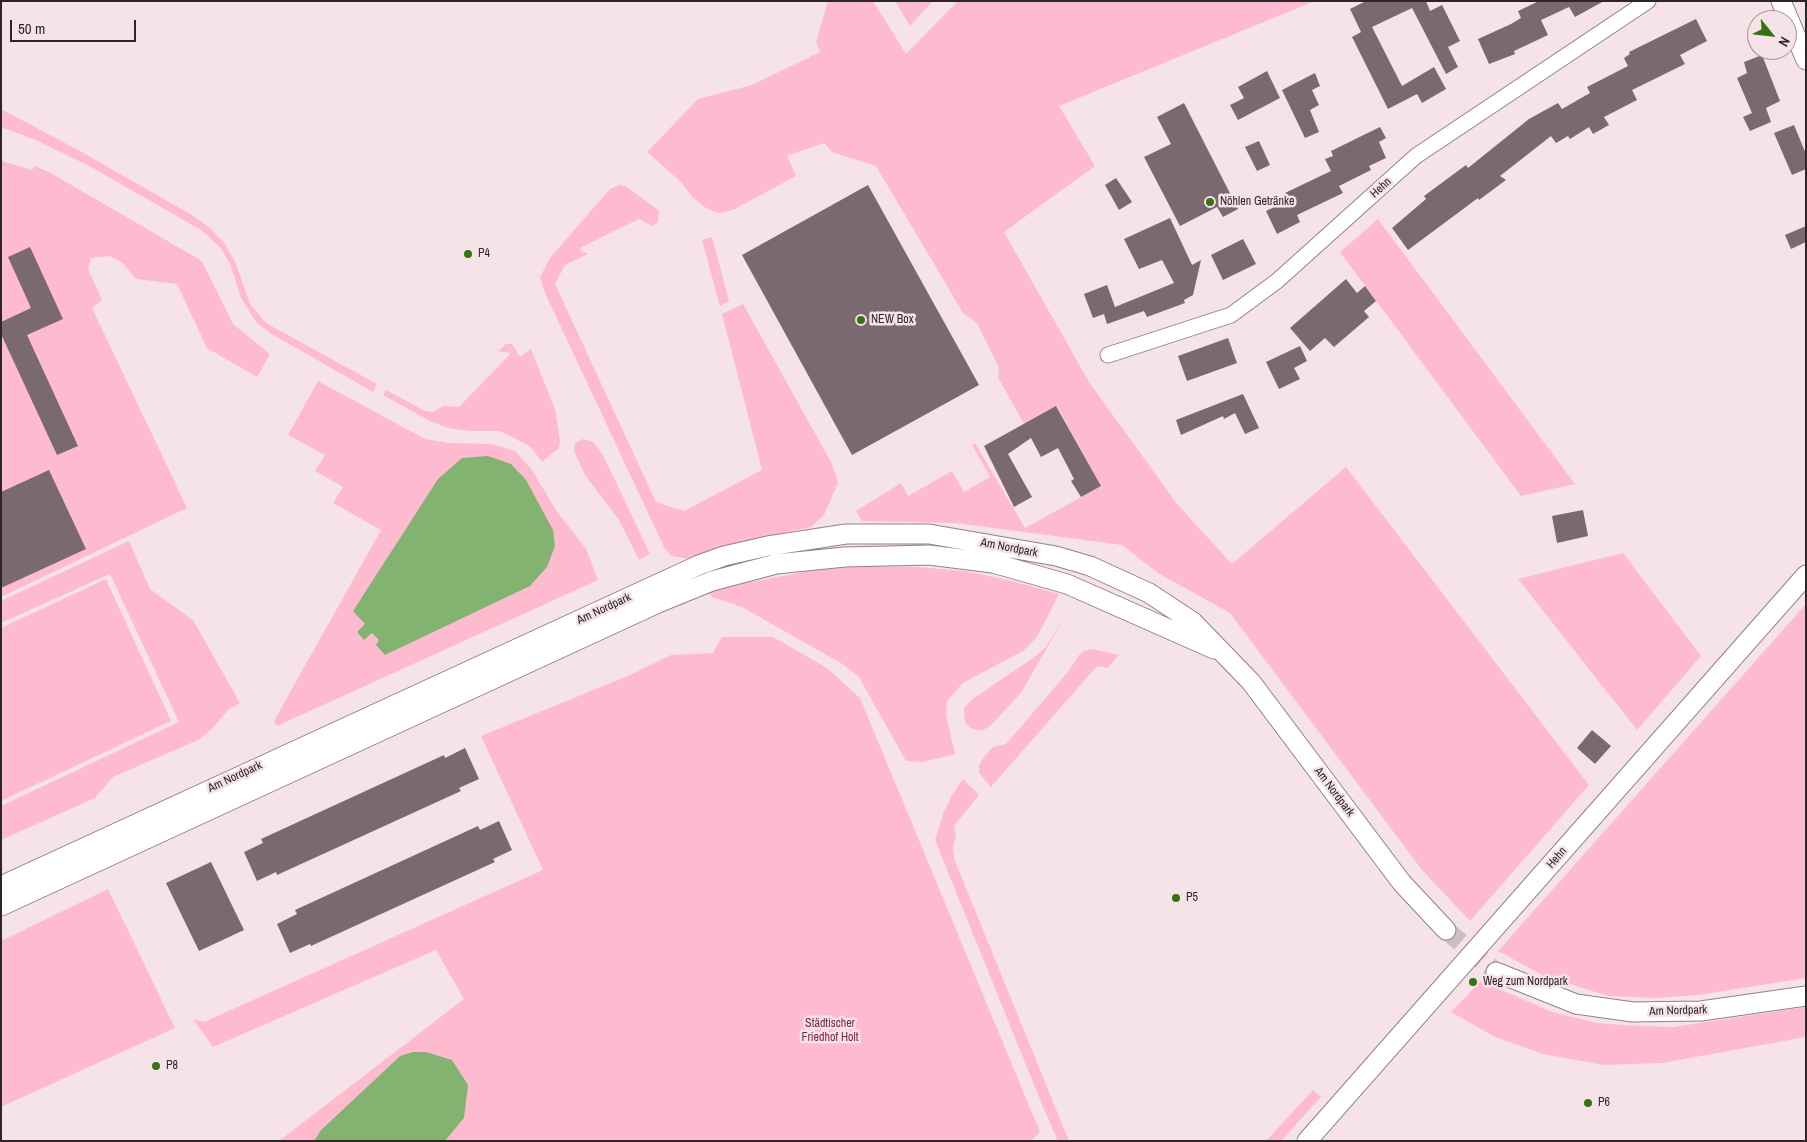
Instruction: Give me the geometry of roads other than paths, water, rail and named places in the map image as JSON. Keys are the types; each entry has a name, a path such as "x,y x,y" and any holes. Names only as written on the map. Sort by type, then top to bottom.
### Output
{"street":[{"name":"Hehn","path":"1108,355 1231,315 1277,281 1416,156 1648,1"},
{"path":"1781,1 1806,60"},
{"name":"Am Nordpark","path":"1,886 699,565 724,556 768,546 846,534 929,534 1056,556 1090,566 1149,593 1193,622 1252,682 1402,883 1446,930"},
{"name":"Am Nordpark","path":"1,906 658,603 712,581 776,564 844,557 929,555 993,563 1067,584 1222,653"},
{"name":"Hehn","path":"1306,1141 1806,575"},
{"name":"Am Nordpark","path":"1496,972 1576,1004 1633,1012 1701,1011 1806,996"}],"tunnel":[{"path":"1446,930 1496,972"}],"place":[{"name":"Nöhlen Getränke","path":"1210,202"},
{"name":"P4","path":"468,254"},
{"name":"NEW Box","path":"861,320"},
{"name":"P5","path":"1176,898"},
{"name":"Weg zum Nordpark","path":"1473,982"},
{"name":"P8","path":"156,1066"},
{"name":"P6","path":"1588,1103"}],"park label":[{"name":"Städtischer Friedhof Holt","path":"830,1031"}]}
